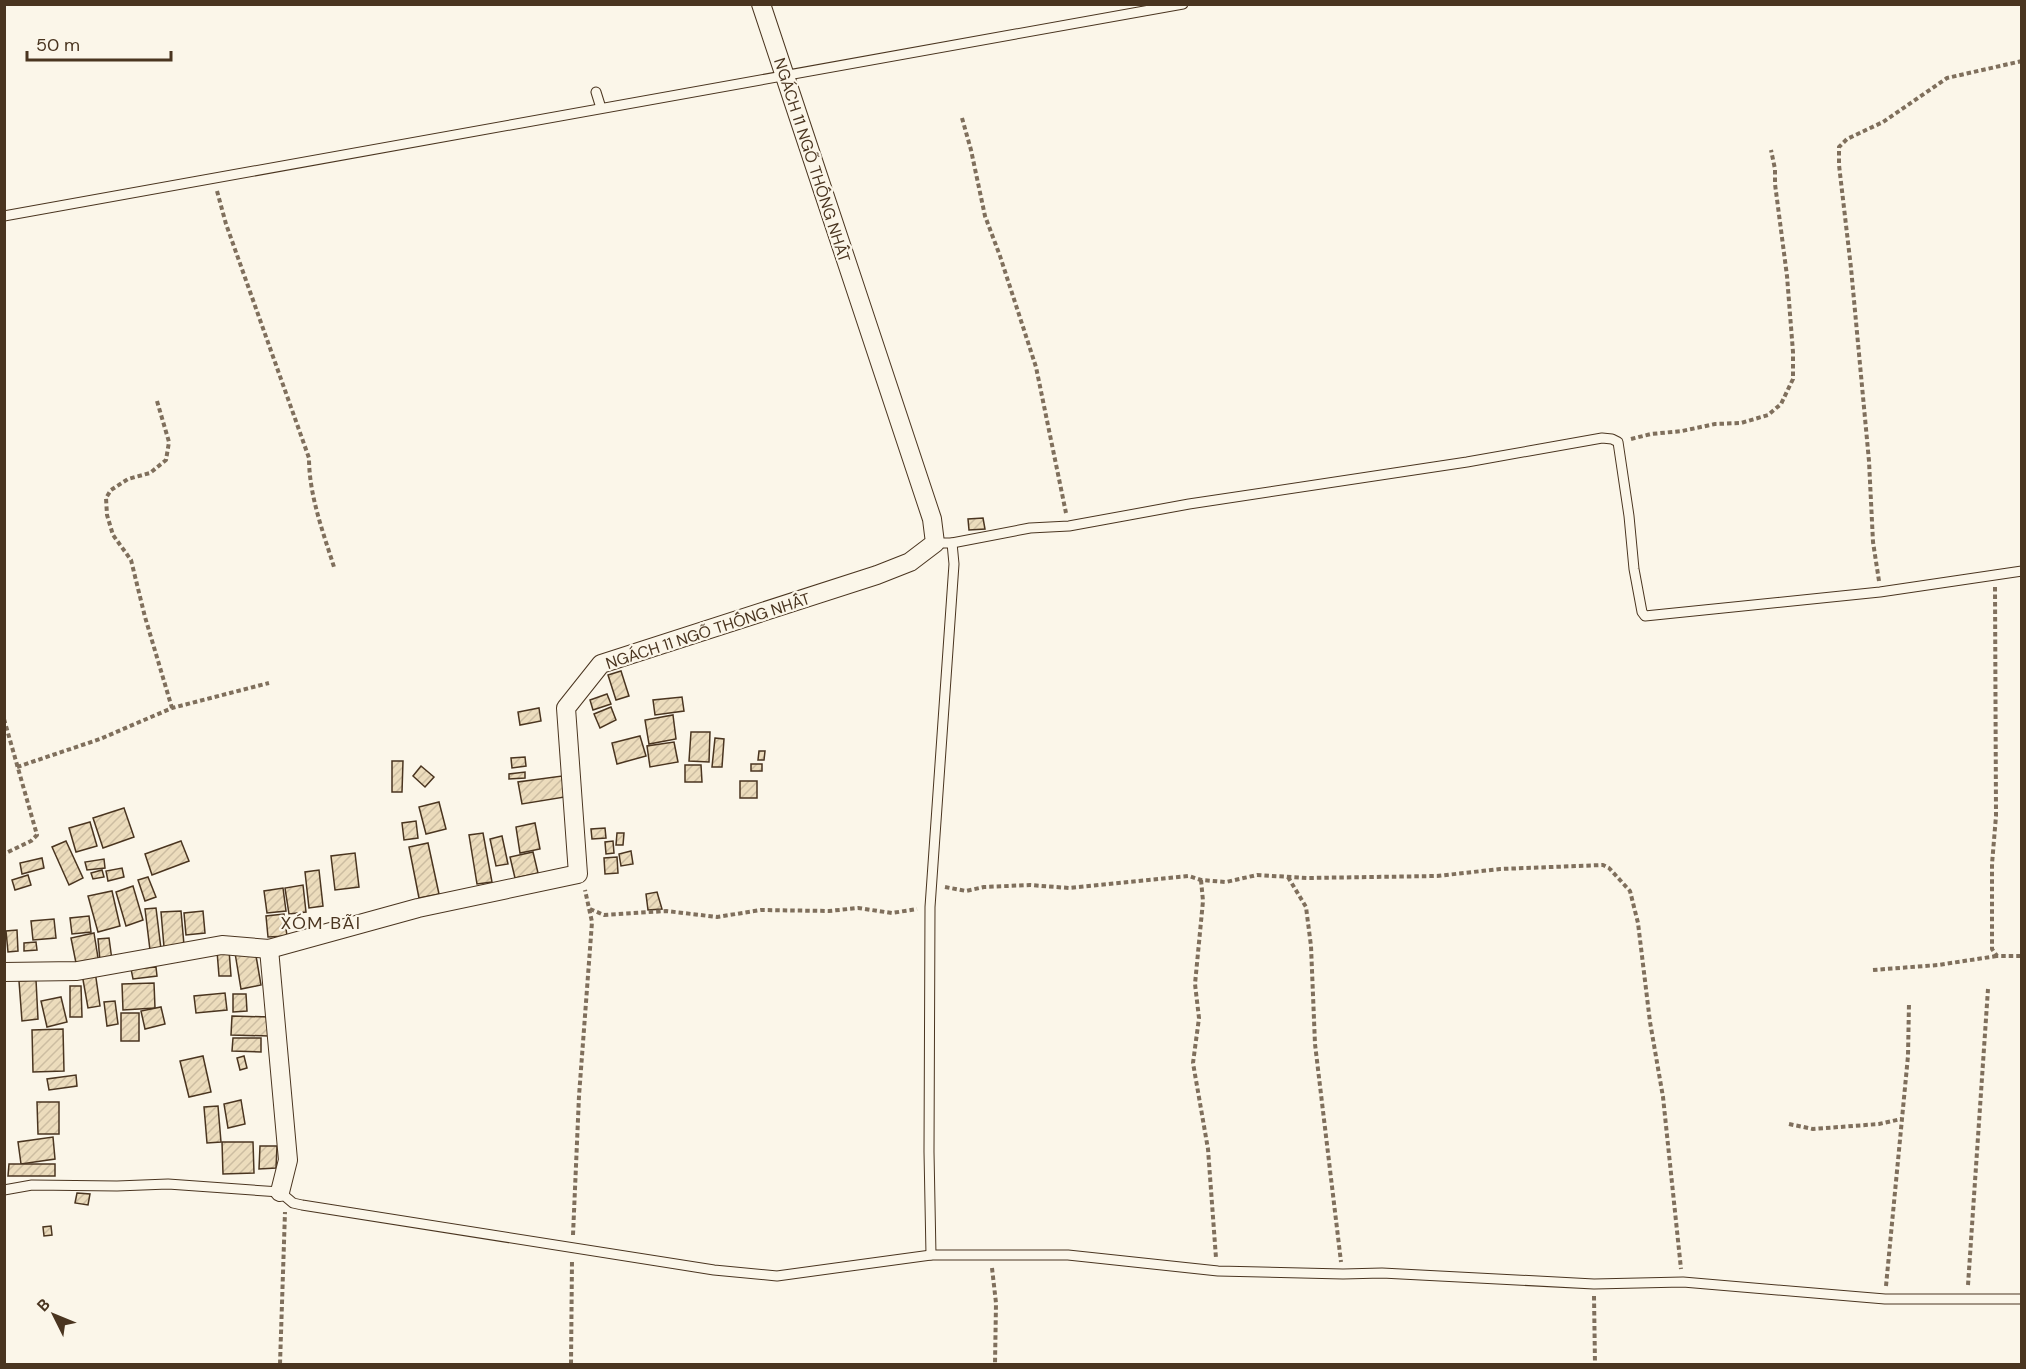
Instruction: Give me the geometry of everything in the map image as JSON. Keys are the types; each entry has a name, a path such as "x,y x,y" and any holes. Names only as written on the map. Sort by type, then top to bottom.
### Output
{"street":[{"name":"NGÁCH 11 NGÕ THỐNG NHẤT","path":"578,874 566,708 601,664 876,575 910,562 944,543 932,519 761,4"},
{"path":"4,972 77,971 222,945 269,949 418,908 578,874"},
{"path":"269,949 288,1160 280,1192"}],"lane":[{"path":"4,216 1183,4"},
{"path":"596,92 601,108"},
{"path":"931,1255 930,907 954,564 944,543 1030,528 1069,526 1189,504 1467,462 1602,438 1618,442 1634,568 1642,612 1645,615 1880,592 2022,571"},
{"path":"4,1190 32,1185 168,1185 280,1192 293,1203 302,1205 714,1270 777,1276 931,1255 1068,1255 1218,1271 1382,1273 1594,1284 1683,1282 1885,1299 2022,1299"}],"path":[{"path":"1880,592 1873,542 1868,450 1839,147 1847,139 1883,122 1947,78 2022,61"},
{"path":"962,117 985,216 1000,255 1036,368 1069,526"},
{"path":"1618,442 1651,434 1682,431 1715,424 1741,423 1768,415 1781,404 1792,379 1793,352 1787,276 1771,150"},
{"path":"217,178 216,194 309,458 309,477 313,495 334,567"},
{"path":"157,401 169,442 166,460 150,472 128,479 111,490 106,498 107,515 113,535 131,560 172,708"},
{"path":"1993,574 1996,816 1992,864 1991,934 1992,949 1997,956"},
{"path":"17,766 100,739 172,708 269,683"},
{"path":"4,719 37,835 31,841 4,854"},
{"path":"932,884 966,891 984,887 1030,885 1069,888 1189,876 1201,880 1226,882 1257,875 1288,878 1437,876 1500,869 1603,865 1609,868 1630,891 1638,923 1650,1022 1663,1097 1683,1282"},
{"path":"571,1365 572,1247 579,1096 592,922 583,881 578,874"},
{"path":"1288,878 1306,907 1311,946 1315,1044 1343,1274"},
{"path":"1201,880 1203,901 1195,984 1199,1018 1194,1063 1208,1149 1218,1271"},
{"path":"590,909 604,915 666,911 717,917 761,910 829,911 858,908 892,913 930,907"},
{"path":"1873,970 1938,965 1997,956 2022,956"},
{"path":"1967,1298 1988,989"},
{"path":"1885,1299 1908,1056 1909,1003"},
{"path":"1789,1124 1813,1129 1879,1125 1901,1119"},
{"path":"280,1192 284,1207 285,1233 280,1365"},
{"path":"990,1255 996,1303 995,1365"},
{"path":"1594,1284 1595,1365"}],"building":[{"path":"983,518 985,529 969,530 968,519"},
{"path":"621,671 629,696 616,700 608,675"},
{"path":"607,694 611,704 593,710 590,700"},
{"path":"682,697 684,711 655,715 653,700"},
{"path":"611,707 616,720 600,728 594,714"},
{"path":"539,708 541,721 520,725 518,712"},
{"path":"673,715 676,739 649,744 645,720"},
{"path":"691,732 710,732 709,762 689,761"},
{"path":"640,736 646,756 617,764 612,743"},
{"path":"715,738 724,739 722,767 712,767"},
{"path":"674,742 678,762 650,767 647,746"},
{"path":"759,751 765,751 764,760 758,760"},
{"path":"525,757 526,766 512,768 511,758"},
{"path":"392,761 403,761 402,792 392,792"},
{"path":"751,764 762,764 762,771 751,771"},
{"path":"685,765 701,765 702,782 685,782"},
{"path":"421,766 434,777 425,787 413,776"},
{"path":"525,772 525,778 509,779 509,774"},
{"path":"562,776 565,797 522,804 518,782"},
{"path":"740,781 757,781 757,798 740,798"},
{"path":"439,802 446,829 426,834 419,807"},
{"path":"124,808 134,837 103,848 93,818"},
{"path":"416,821 418,838 404,840 402,823"},
{"path":"90,822 97,846 76,852 69,828"},
{"path":"535,823 540,849 520,853 516,827"},
{"path":"605,828 606,838 592,839 591,829"},
{"path":"483,833 492,882 477,884 469,835"},
{"path":"617,833 624,833 623,845 616,845"},
{"path":"502,836 508,864 496,866 490,839"},
{"path":"66,841 83,878 69,885 52,847"},
{"path":"181,841 189,861 152,875 145,854"},
{"path":"613,841 614,853 606,854 605,842"},
{"path":"428,843 439,894 419,898 409,847"},
{"path":"631,851 633,864 621,866 619,854"},
{"path":"533,852 538,873 515,878 510,857"},
{"path":"355,853 359,887 335,890 331,856"},
{"path":"617,857 618,873 605,874 604,858"},
{"path":"42,858 44,868 22,874 20,863"},
{"path":"104,859 105,868 87,870 85,862"},
{"path":"122,868 124,877 108,881 106,871"},
{"path":"102,870 104,877 93,879 91,873"},
{"path":"319,870 323,906 309,908 305,872"},
{"path":"28,875 31,885 15,890 12,880"},
{"path":"148,877 156,897 145,901 138,880"},
{"path":"303,885 306,912 289,914 285,888"},
{"path":"133,886 143,920 126,926 116,892"},
{"path":"283,888 286,911 267,913 264,891"},
{"path":"112,891 120,926 98,932 88,896"},
{"path":"657,892 662,909 648,910 646,894"},
{"path":"156,908 161,949 150,950 145,909"},
{"path":"181,911 184,945 164,947 161,912"},
{"path":"203,911 205,933 186,935 184,913"},
{"path":"284,914 287,936 268,937 266,916"},
{"path":"89,916 91,932 72,934 70,918"},
{"path":"54,919 56,938 33,940 31,921"},
{"path":"17,930 18,951 8,952 6,931"},
{"path":"94,933 99,964 77,968 71,938"},
{"path":"109,938 112,960 100,961 98,939"},
{"path":"36,942 37,950 24,951 24,943"},
{"path":"229,950 231,976 219,976 217,951"},
{"path":"255,950 261,985 241,989 235,953"},
{"path":"156,967 157,976 133,979 131,969"},
{"path":"95,971 100,1006 88,1008 82,974"},
{"path":"36,980 38,1019 22,1021 19,981"},
{"path":"154,983 155,1008 123,1010 122,984"},
{"path":"70,986 81,986 82,1017 70,1017"},
{"path":"225,993 227,1010 196,1013 194,996"},
{"path":"233,994 246,994 247,1011 233,1012"},
{"path":"61,997 67,1022 47,1027 41,1001"},
{"path":"115,1001 118,1024 107,1026 104,1002"},
{"path":"161,1007 165,1024 145,1029 141,1011"},
{"path":"121,1013 139,1013 139,1041 121,1041"},
{"path":"232,1016 270,1017 269,1036 231,1035"},
{"path":"63,1029 64,1071 33,1072 32,1030"},
{"path":"233,1038 261,1038 261,1052 232,1051"},
{"path":"203,1056 211,1092 189,1097 180,1061"},
{"path":"244,1056 247,1068 240,1070 237,1058"},
{"path":"76,1075 77,1086 49,1090 47,1079"},
{"path":"241,1100 245,1124 228,1128 224,1104"},
{"path":"37,1102 59,1102 59,1134 38,1134"},
{"path":"218,1106 221,1142 207,1143 204,1107"},
{"path":"53,1137 55,1159 21,1164 18,1142"},
{"path":"222,1142 253,1142 254,1173 223,1174"},
{"path":"260,1146 277,1146 276,1168 259,1169"},
{"path":"9,1164 55,1164 55,1176 8,1176"},
{"path":"77,1193 90,1194 88,1205 75,1203"},
{"path":"51,1226 52,1235 44,1236 43,1227"}],"district":[{"name":"XÓM BÃI","path":"321,923"}]}
